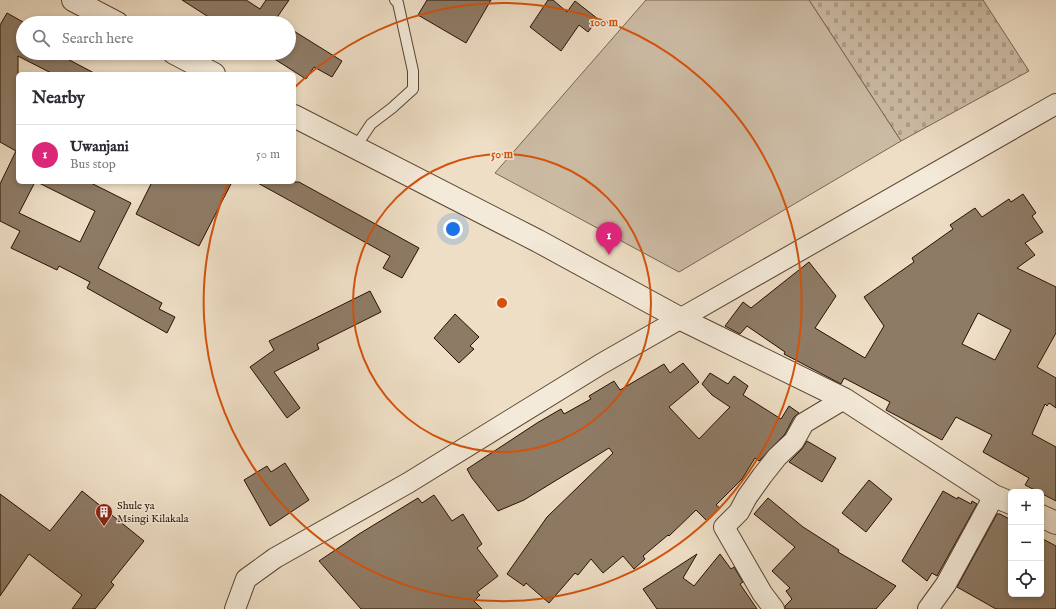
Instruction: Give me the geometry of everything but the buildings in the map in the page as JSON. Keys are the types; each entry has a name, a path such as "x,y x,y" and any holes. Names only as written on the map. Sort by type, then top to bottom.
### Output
{"street":[{"path":"80,2 105,16"},
{"path":"187,60 210,72"},
{"path":"235,609 246,579 275,558 408,483 551,394 681,318 1056,104"},
{"path":"296,117 538,241 681,318 844,399 1002,500 928,609"},
{"path":"774,609 762,593 724,527 739,512 746,497 767,470 794,441 804,423 844,399"},
{"path":"1044,517 1056,523"}],"lane":[{"path":"355,148 371,124 413,89 413,71 398,3 395,0"}],"green space":[{"path":"646,0 809,0 901,141 679,272 495,173"},
{"path":"809,0 983,0 1029,71 901,141"}],"place":[{"name":"Uwanjani","path":"609,255"},
{"name":"Shule ya Msingi Kilakala","path":"104,527"}]}
